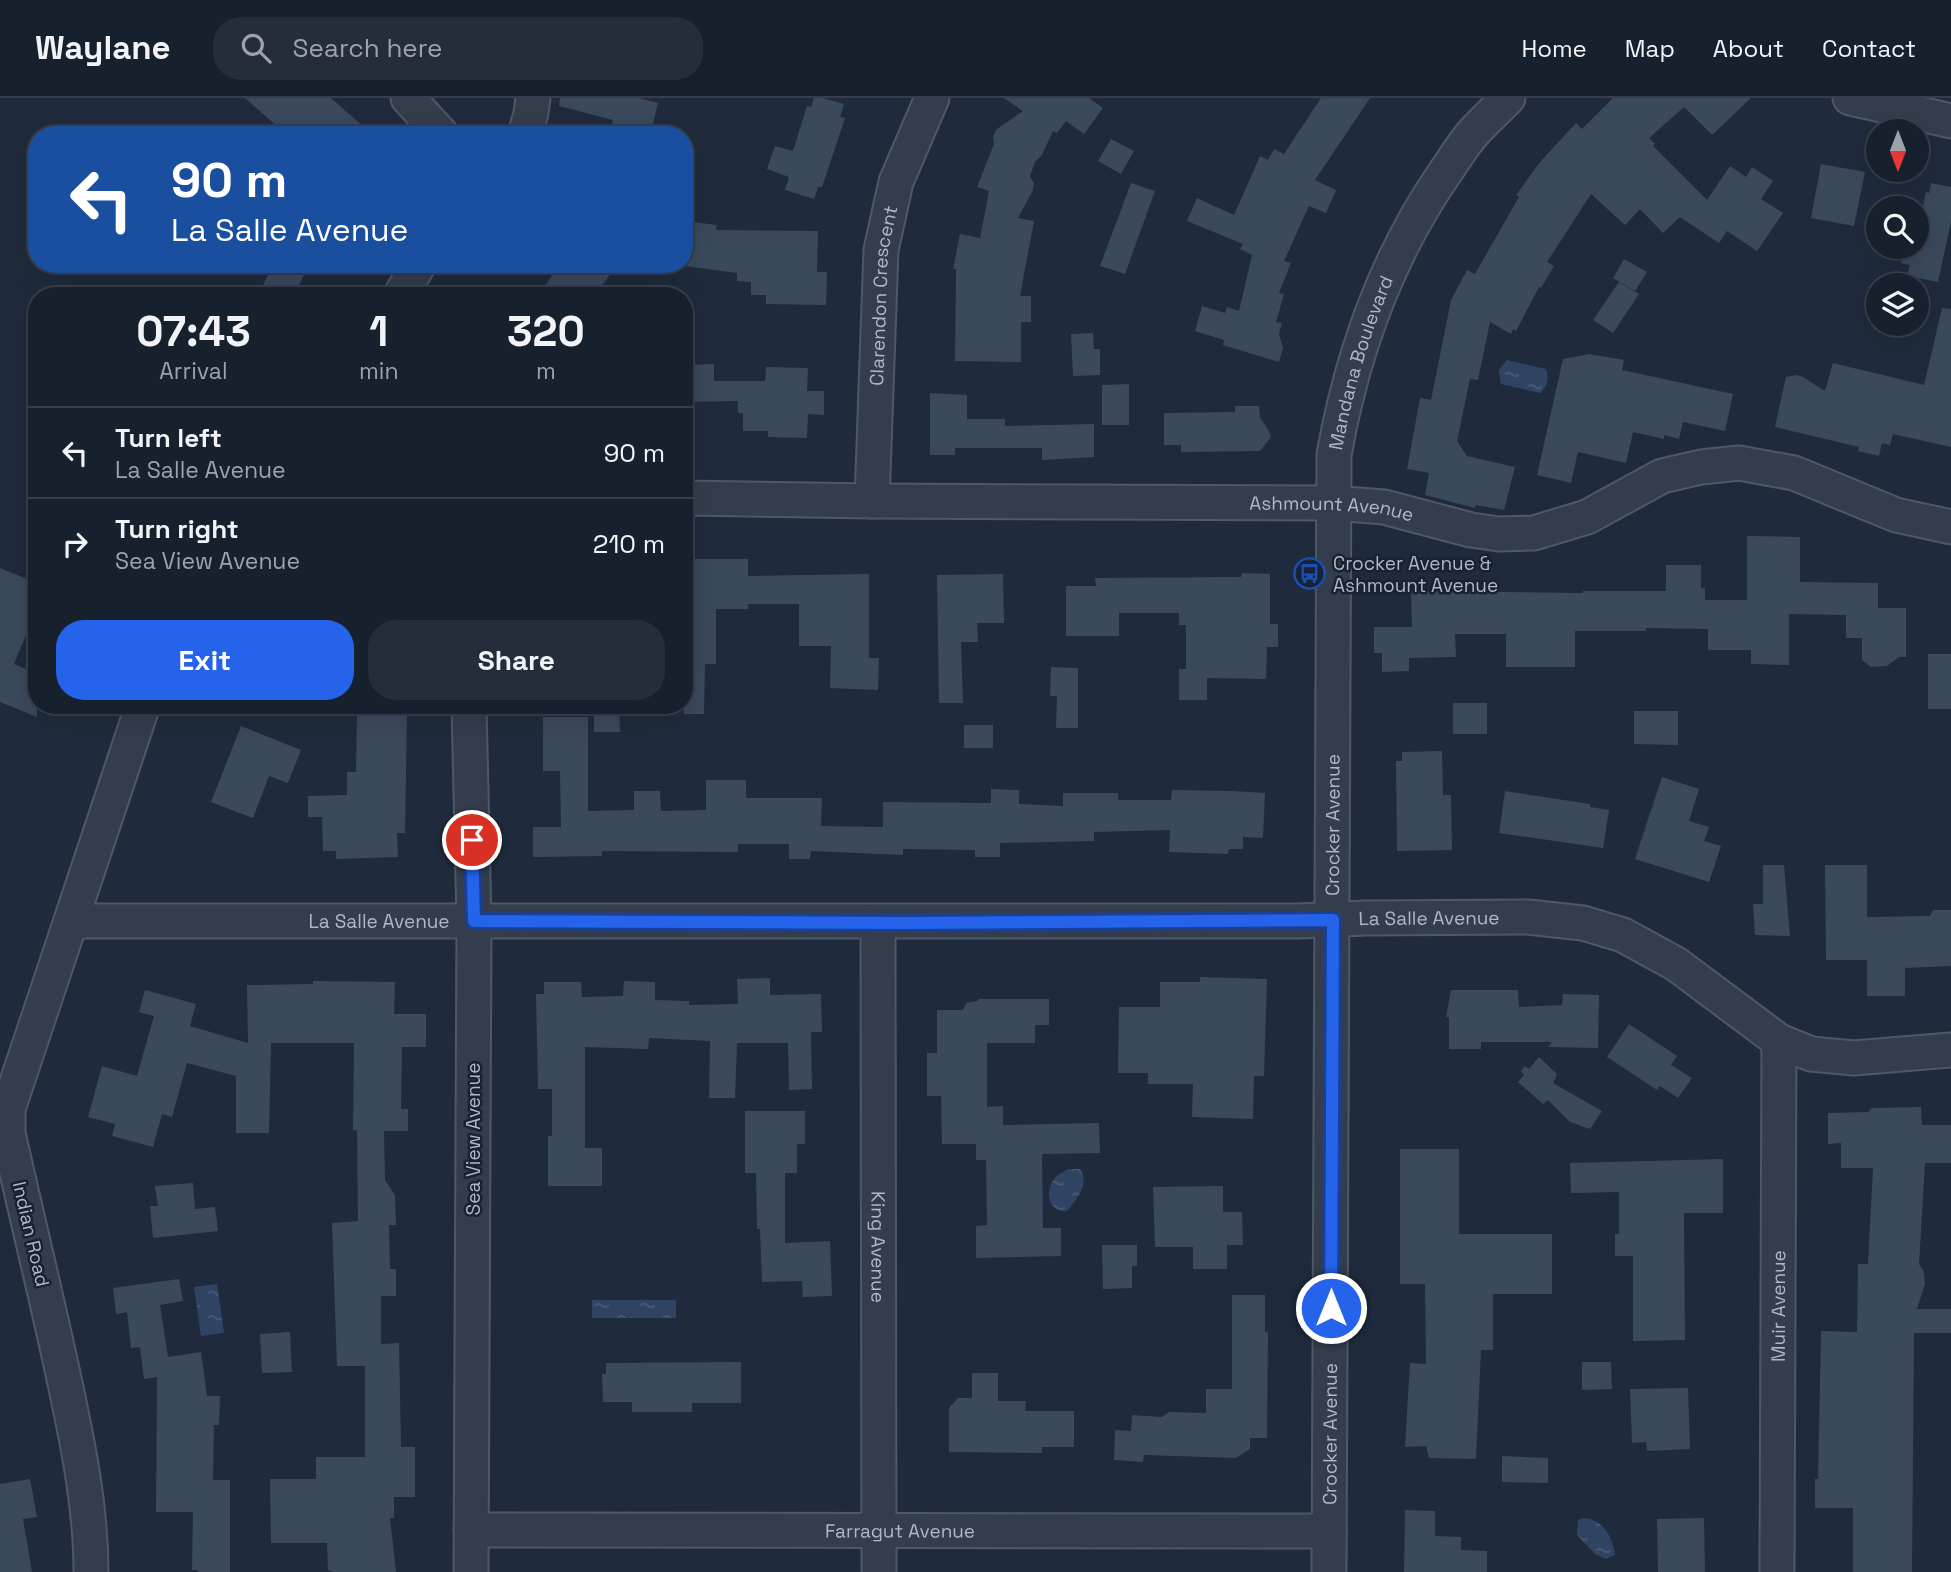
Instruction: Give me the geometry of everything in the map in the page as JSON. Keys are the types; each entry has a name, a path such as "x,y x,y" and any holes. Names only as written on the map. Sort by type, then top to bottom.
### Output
{"street":[{"path":"408,98 434,126"},
{"path":"527,126 533,98"},
{"name":"Clarendon Crescent","path":"872,501 881,250 896,182 932,98"},
{"name":"Mandana Boulevard","path":"1332,667 1334,455 1344,400 1357,354 1378,294 1427,198 1473,133 1508,98"},
{"path":"1850,98 1951,121"},
{"name":"Ashmount Avenue","path":"693,498 1332,503 1384,508 1471,530 1499,534 1534,533 1587,517 1662,476 1701,467 1739,463 1794,473 1896,515 1951,527"},
{"name":"Crocker Avenue","path":"1329,1572 1332,667"},
{"name":"Indian Road","path":"91,1572 83,1468 4,1108 71,921 139,714"},
{"name":"Sea View Avenue","path":"469,714 474,921 471,1572"},
{"name":"La Salle Avenue","path":"71,921 878,923 1528,917 1583,923 1623,935 1676,964 1779,1041 1811,1054 1854,1058 1951,1050"},
{"name":"King Avenue","path":"878,923 879,1572"},
{"name":"Muir Avenue","path":"1777,1572 1779,1041"},
{"name":"Farragut Avenue","path":"471,1530 1329,1531"}],"water":[{"path":"1507,360 1546,369 1547,382 1540,393 1501,384 1499,370"},
{"path":"1068,1169 1080,1169 1083,1186 1067,1211 1061,1211 1052,1205 1049,1190 1056,1177"},
{"path":"217,1284 224,1333 201,1336 194,1287"},
{"path":"592,1300 676,1300 676,1318 592,1318"},
{"path":"1585,1518 1602,1526 1612,1543 1615,1555 1606,1559 1595,1554 1577,1535 1578,1520"}],"building":[{"path":"245,98 331,98 363,126 277,126"},
{"path":"560,98 639,98 658,103 652,126 611,126 613,120 559,106"},
{"path":"814,98 844,104 840,117 845,118 822,187 818,187 814,199 785,190 789,177 767,169 775,146 793,151 807,106 811,107"},
{"path":"1004,98 1089,98 1103,108 1084,134 1066,121 1057,133 1053,131 1030,176 1034,184 1033,190 1018,218 1034,221 1020,296 1031,296 1031,322 1021,322 1021,362 955,361 956,269 953,269 960,234 980,238 989,191 977,187 994,144 993,136 997,129 1023,111"},
{"path":"1321,98 1370,98 1315,180 1336,190 1326,213 1309,206 1284,261 1291,263 1279,293 1284,294 1276,322 1282,323 1279,334 1283,348 1279,362 1223,345 1224,340 1195,331 1202,306 1225,313 1227,307 1239,311 1252,255 1240,249 1243,244 1187,221 1197,198 1234,215 1260,156 1268,160 1274,149 1284,154"},
{"path":"1613,98 1751,98 1712,135 1684,107 1649,138 1655,144 1653,146 1707,200 1730,166 1746,177 1752,167 1773,181 1761,199 1783,213 1757,251 1727,231 1719,243 1680,217 1663,233 1640,209 1625,225 1591,194 1547,262 1554,266 1541,288 1539,287 1516,331 1513,329 1511,334 1490,322 1478,380 1470,379 1457,441 1467,456 1515,467 1504,510 1476,505 1475,508 1425,495 1429,473 1407,469 1420,398 1431,400 1451,300 1467,270 1475,274 1519,197 1516,195 1541,161 1576,123 1582,129"},
{"path":"1111,139 1134,151 1121,174 1098,161"},
{"path":"1821,164 1865,172 1854,226 1811,218"},
{"path":"1131,183 1155,191 1125,274 1100,266"},
{"path":"1931,183 1951,187 1951,222 1938,282 1929,280 1929,273 1908,273 1910,265 1901,263 1902,259 1929,259 1929,196 1925,196 1926,192 1929,193"},
{"path":"693,222 717,225 716,230 818,231 817,272 827,272 826,305 766,304 766,295 751,295 751,282 737,281 737,273 693,267"},
{"path":"1624,259 1647,272 1635,291 1613,278"},
{"path":"269,273 305,273 298,287 262,287"},
{"path":"554,273 611,273 601,287 544,287"},
{"path":"1619,282 1639,294 1613,333 1593,320"},
{"path":"1942,308 1951,309 1951,447 1893,434 1890,445 1882,443 1879,456 1858,451 1859,447 1775,427 1786,377 1803,377 1825,391 1833,363 1924,385"},
{"path":"1093,333 1094,349 1100,349 1100,375 1073,376 1071,334"},
{"path":"1589,354 1624,360 1622,370 1733,394 1725,431 1683,422 1679,439 1664,435 1664,439 1633,432 1626,463 1578,452 1571,483 1537,475 1563,359"},
{"path":"714,364 714,381 765,381 766,367 808,368 807,391 824,391 824,415 808,414 807,438 768,437 768,431 743,431 743,413 738,413 738,401 693,402 693,365"},
{"path":"1129,384 1129,425 1102,425 1102,385"},
{"path":"930,393 967,395 967,419 1005,419 1005,426 1094,424 1094,457 1042,460 1042,448 955,448 955,455 930,455"},
{"path":"1235,406 1259,406 1260,418 1271,437 1260,451 1181,452 1181,445 1164,445 1164,413 1235,412"},
{"path":"1747,536 1800,537 1800,582 1878,583 1878,608 1906,608 1906,657 1899,657 1887,666 1871,667 1862,660 1862,638 1846,638 1846,615 1789,614 1789,665 1751,664 1751,650 1708,650 1708,629 1575,631 1575,667 1506,667 1506,634 1455,634 1456,657 1409,658 1409,671 1382,672 1382,653 1374,653 1374,627 1412,627 1411,591 1666,591 1666,565 1701,565 1701,588 1705,588 1705,600 1747,600"},
{"path":"693,559 748,559 748,576 869,574 869,658 879,658 878,690 830,688 831,646 799,646 799,604 748,604 748,609 716,609 716,664 705,664 704,714 693,714"},
{"path":"0,568 28,579 28,630 14,664 28,670 28,713 0,702"},
{"path":"1242,573 1270,574 1270,624 1278,624 1278,647 1267,647 1266,679 1207,678 1207,700 1179,700 1179,669 1186,669 1186,625 1179,625 1179,613 1119,613 1119,636 1066,636 1066,586 1096,586 1095,578 1241,577"},
{"path":"1003,574 1004,623 977,623 978,642 961,642 963,703 939,703 937,575"},
{"path":"1928,654 1951,654 1951,709 1928,709"},
{"path":"1051,667 1078,668 1078,728 1056,728 1057,696 1050,696"},
{"path":"1453,703 1487,703 1487,734 1453,734"},
{"path":"1634,711 1678,711 1678,745 1634,744"},
{"path":"357,714 407,714 405,833 397,833 398,857 336,859 336,851 323,851 322,817 308,817 308,796 347,795 347,772 356,772"},
{"path":"594,714 619,714 620,732 594,732"},
{"path":"543,717 588,717 588,811 634,810 634,791 660,791 661,811 706,810 706,780 746,780 746,798 822,798 821,826 883,827 883,802 991,803 991,789 1019,790 1019,804 1063,806 1063,793 1118,793 1118,800 1171,800 1172,790 1232,791 1265,793 1263,838 1243,837 1243,849 1229,849 1228,854 1169,852 1170,830 1094,832 1094,841 1000,843 1000,857 975,857 975,850 903,849 903,855 811,851 810,859 789,859 789,844 738,844 738,852 602,851 602,856 533,857 533,827 561,827 560,771 543,771"},
{"path":"964,725 993,725 993,748 964,748"},
{"path":"241,726 301,750 288,783 269,776 253,818 211,802"},
{"path":"1442,751 1443,795 1451,795 1452,850 1397,851 1396,761 1402,761 1402,752"},
{"path":"1662,777 1699,789 1689,821 1709,827 1704,841 1721,846 1709,882 1635,859"},
{"path":"1505,791 1590,804 1590,807 1609,810 1603,848 1499,833"},
{"path":"1763,865 1784,865 1790,936 1755,935 1753,904 1763,904"},
{"path":"1825,865 1867,865 1867,917 1930,916 1933,910 1951,910 1951,966 1905,968 1905,996 1867,996 1867,960 1826,960"},
{"path":"1200,977 1267,979 1264,1076 1254,1076 1253,1119 1192,1117 1193,1084 1148,1084 1148,1073 1118,1073 1119,1007 1160,1007 1160,982 1200,982"},
{"path":"770,978 770,995 821,994 822,1032 811,1032 812,1089 789,1090 788,1043 737,1043 735,1098 709,1098 710,1041 649,1038 648,1049 585,1047 585,1148 602,1148 602,1186 548,1186 552,1089 538,1089 536,994 544,994 544,982 581,982 582,997 623,996 624,981 655,982 655,1000 689,1001 689,1005 738,1004 737,979"},
{"path":"313,981 395,982 394,1014 426,1014 426,1047 402,1047 401,1109 408,1109 408,1131 384,1131 385,1180 395,1195 396,1225 389,1225 390,1269 396,1269 396,1296 381,1296 381,1344 399,1343 401,1447 415,1447 415,1497 394,1497 394,1518 390,1518 396,1572 333,1572 328,1570 327,1543 271,1543 270,1479 316,1479 316,1457 365,1457 365,1366 337,1366 332,1223 358,1221 357,1130 353,1130 354,1043 271,1043 269,1133 236,1133 236,1076 187,1063 172,1117 162,1114 153,1147 112,1136 115,1124 88,1117 102,1066 137,1076 154,1016 139,1012 145,990 196,1004 190,1026 248,1043 247,985 313,984"},
{"path":"1451,990 1518,990 1519,1007 1562,1005 1563,994 1599,995 1598,1048 1548,1047 1552,1042 1481,1042 1481,1049 1449,1049 1449,1017 1446,1017"},
{"path":"979,999 1049,999 1049,1025 1035,1025 1035,1043 987,1043 987,1107 1003,1106 1003,1125 1099,1123 1100,1153 1042,1154 1043,1228 1061,1228 1061,1256 976,1258 976,1226 987,1225 986,1160 976,1160 976,1144 942,1144 941,1096 927,1096 927,1053 937,1053 937,1010 963,1010 966,1003"},
{"path":"1629,1024 1677,1056 1671,1065 1692,1078 1678,1098 1660,1086 1657,1090 1607,1057"},
{"path":"1539,1057 1557,1074 1553,1083 1602,1111 1590,1129 1570,1122 1548,1100 1543,1104 1518,1082 1524,1075 1521,1071 1525,1066 1529,1069"},
{"path":"1921,1107 1922,1125 1951,1125 1951,1163 1925,1163 1919,1264 1924,1272 1925,1284 1917,1309 1951,1309 1951,1333 1914,1333 1912,1572 1853,1572 1853,1508 1815,1508 1821,1331 1857,1332 1858,1264 1868,1264 1873,1168 1841,1168 1841,1143 1828,1144 1828,1113 1868,1112 1872,1108"},
{"path":"745,1111 805,1111 805,1144 797,1144 797,1173 785,1173 785,1243 830,1241 832,1296 803,1297 802,1281 762,1282 756,1173 745,1173"},
{"path":"1400,1149 1459,1149 1459,1234 1552,1234 1552,1294 1493,1294 1493,1350 1481,1350 1476,1459 1429,1458 1426,1446 1405,1447 1410,1363 1426,1364 1425,1284 1400,1284"},
{"path":"1723,1159 1723,1213 1684,1213 1685,1340 1633,1341 1633,1256 1615,1256 1615,1234 1619,1234 1619,1192 1571,1193 1570,1163"},
{"path":"193,1183 195,1209 215,1207 218,1231 153,1238 150,1206 158,1206 155,1186"},
{"path":"1223,1186 1223,1212 1242,1212 1243,1245 1227,1245 1227,1269 1193,1269 1193,1247 1155,1247 1153,1187"},
{"path":"1102,1245 1137,1245 1137,1266 1132,1266 1132,1288 1103,1289"},
{"path":"179,1279 183,1301 160,1305 168,1357 201,1352 207,1396 220,1396 219,1425 214,1425 213,1480 230,1480 230,1572 192,1570 193,1512 156,1512 157,1377 144,1379 140,1347 131,1348 127,1312 116,1314 113,1288"},
{"path":"1232,1295 1265,1295 1265,1332 1268,1332 1267,1438 1250,1438 1250,1449 1236,1458 1144,1455 1143,1462 1114,1460 1115,1430 1131,1431 1132,1415 1162,1417 1169,1412 1206,1413 1206,1389 1232,1389"},
{"path":"290,1332 292,1372 262,1373 260,1334"},
{"path":"741,1362 741,1403 692,1403 692,1412 632,1412 632,1402 603,1402 602,1374 606,1374 606,1363"},
{"path":"1582,1362 1611,1362 1612,1389 1582,1390"},
{"path":"972,1373 998,1373 998,1401 1026,1401 1025,1411 1074,1411 1074,1447 1042,1447 1042,1453 949,1452 949,1408 958,1398 972,1398"},
{"path":"1688,1388 1690,1449 1647,1451 1646,1442 1632,1443 1630,1389"},
{"path":"1502,1456 1548,1458 1548,1483 1502,1482"},
{"path":"30,1479 37,1517 23,1519 32,1572 0,1572 0,1484"},
{"path":"1405,1510 1435,1511 1435,1536 1461,1537 1461,1550 1487,1551 1487,1572 1404,1572"},
{"path":"1704,1518 1705,1572 1658,1572 1657,1519"}],"place":[{"name":"Crocker Avenue & Ashmount Avenue","path":"1310,574"}],"route":[{"path":"472,840 474,921 906,923 1333,920 1331,1308"}]}
